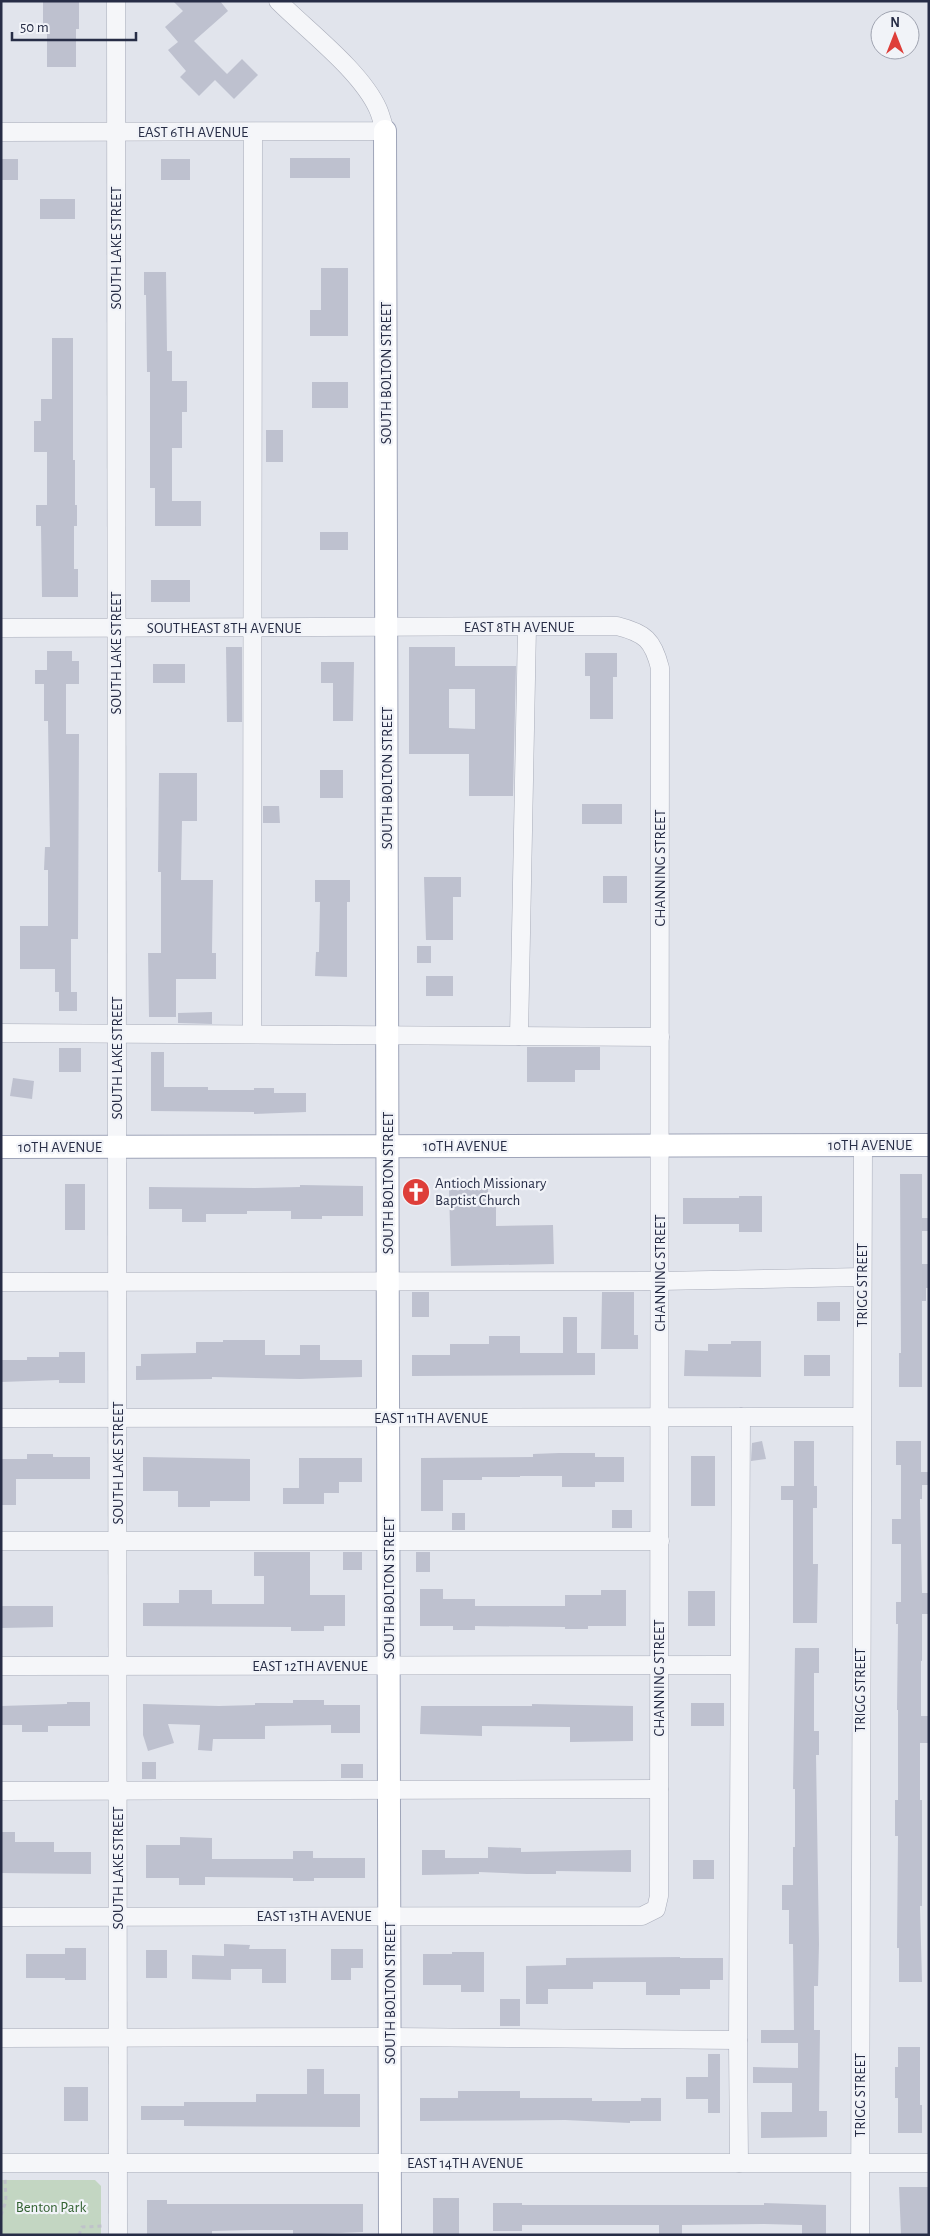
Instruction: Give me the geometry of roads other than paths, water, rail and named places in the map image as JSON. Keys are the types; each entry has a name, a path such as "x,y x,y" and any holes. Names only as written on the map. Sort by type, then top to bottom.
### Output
{"main road":[{"name":"SOUTH BOLTON STREET","path":"385,131 390,2235"},
{"name":"10TH AVENUE","path":"1,1147 929,1145"}],"street":[{"name":"SOUTH LAKE STREET","path":"111,2231 118,2163 119,2038 116,1"},
{"path":"278,1 346,66 364,87 378,109 385,131"},
{"name":"EAST 6TH AVENUE","path":"1,132 385,131"},
{"path":"252,1034 253,132"},
{"path":"519,1036 528,626"},
{"name":"EAST 8TH AVENUE","path":"387,627 617,626 635,630 648,639"},
{"name":"SOUTHEAST 8TH AVENUE","path":"1,628 387,627"},
{"name":"CHANNING STREET","path":"648,639 657,653 660,668 659,1896 656,1909"},
{"path":"1,1033 660,1037"},
{"name":"TRIGG STREET","path":"860,2235 862,1145"},
{"path":"1,1282 660,1281 862,1277"},
{"path":"740,2163 738,2040 741,1417"},
{"name":"EAST 11TH AVENUE","path":"1,1418 861,1418"},
{"path":"1,1541 660,1541"},
{"name":"EAST 12TH AVENUE","path":"1,1666 740,1664"},
{"path":"1,1791 659,1789"},
{"name":"EAST 13TH AVENUE","path":"1,1917 642,1916 656,1909"},
{"path":"1,2038 390,2037 738,2040"},
{"name":"EAST 14TH AVENUE","path":"1,2163 929,2163"}],"place":[{"name":"Antioch Missionary Baptist Church","path":"416,1192"}],"park label":[{"name":"Benton Park","path":"51,2207"}]}
